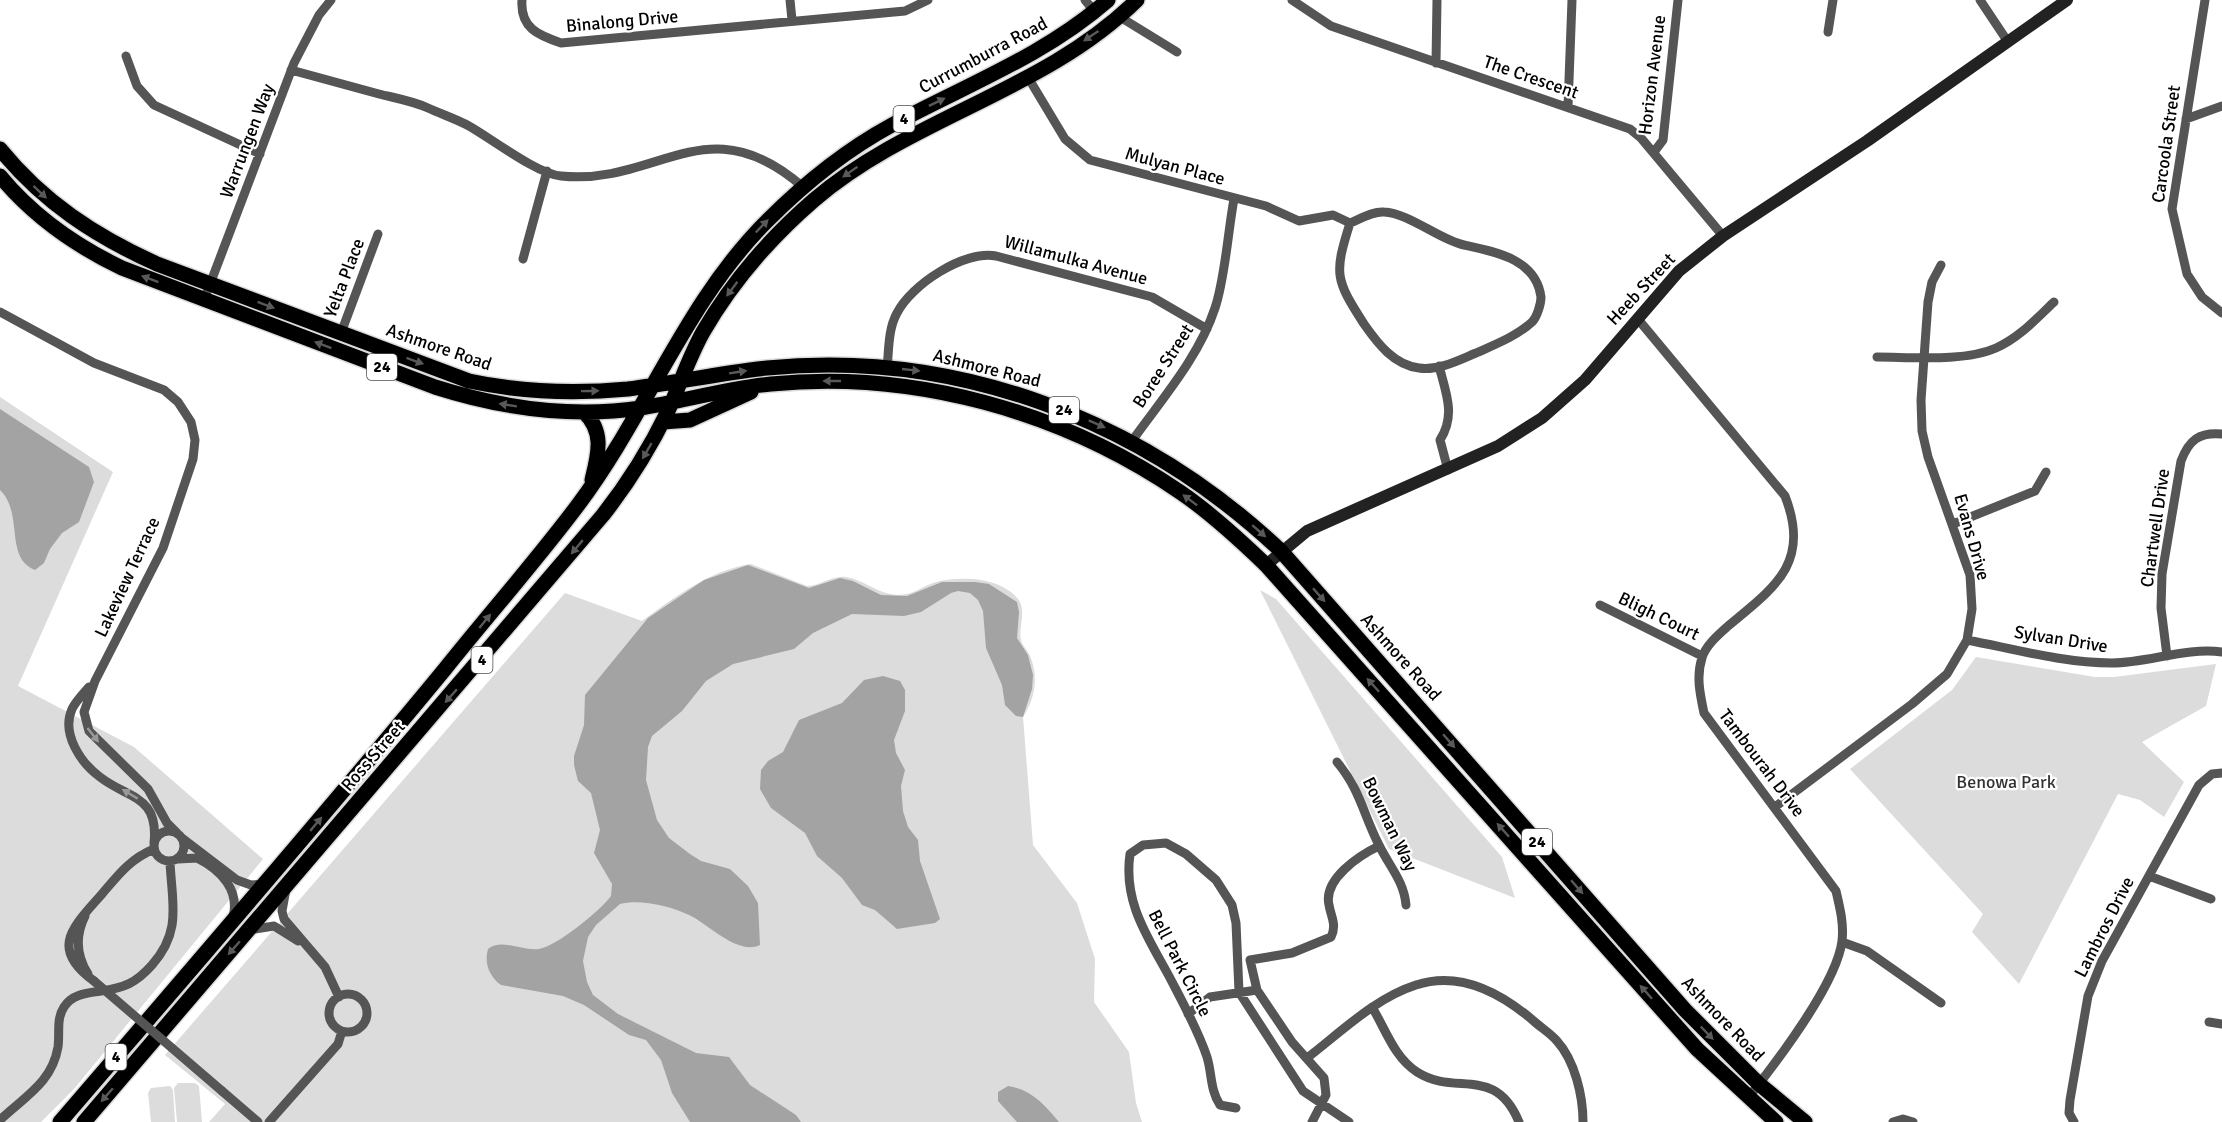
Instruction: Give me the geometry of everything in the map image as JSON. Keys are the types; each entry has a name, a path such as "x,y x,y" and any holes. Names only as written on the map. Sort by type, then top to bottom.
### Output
{"main road":[{"name":"Currumburra Road","path":"642,407 710,288 747,242 803,187 873,136 1016,64 1090,6 1108,0"},
{"name":"Currumburra Road","path":"672,401 694,350 719,306 762,251 814,200 888,147 1029,79 1120,17 1137,0"},
{"name":"Ashmore Road","path":"0,149 20,173 58,209 94,233 157,264 469,381 502,388 584,391 656,385 799,366 887,368 938,373 989,385 1060,408 1132,441 1189,475 1224,501 1281,551 1685,1010 1759,1083 1804,1122"},
{"name":"Ashmore Road","path":"0,176 48,223 87,250 133,273 452,393 513,406 584,412 642,407 770,384 840,381 905,386 973,398 1018,412 1122,457 1170,486 1214,518 1266,565 1697,1049 1776,1122"},
{"path":"663,422 690,420 770,384"},
{"name":"Ross Street","path":"84,1122 603,515 635,471 663,422 672,401"},
{"name":"Ross Street","path":"60,1122 391,736 590,489 642,407"},
{"path":"584,412 593,421 599,438 590,489"}],"street":[{"name":"Warrungen Way","path":"204,300 291,70 319,15 331,0"},
{"name":"Binalong Drive","path":"522,0 524,21 535,34 561,43 659,36 792,20 905,11 928,0"},
{"path":"790,0 792,20"},
{"name":"The Crescent","path":"1292,0 1331,26 1630,129 1654,152 1724,236"},
{"path":"1436,63 1437,0"},
{"path":"1568,107 1572,0"},
{"name":"Horizon Avenue","path":"1654,152 1664,140 1678,0"},
{"path":"1828,32 1833,0"},
{"path":"1980,0 2008,42"},
{"name":"Heeb Street","path":"1266,565 1298,536 1498,446 1558,406 1585,380 1679,271 1724,236 1867,141 2067,0"},
{"name":"Carcoola Street","path":"2205,0 2172,209 2187,274 2202,297 2222,313"},
{"path":"1120,17 1177,52"},
{"path":"126,56 137,86 154,105 260,154"},
{"path":"291,70 424,106 468,126 558,176 594,177 698,149 717,149 737,151 765,160 788,173 803,187"},
{"name":"Mulyan Place","path":"1029,79 1065,139 1090,160 1266,206 1299,222 1333,215 1350,223 1385,212 1426,228 1454,243 1510,256 1528,270 1538,282 1541,301 1533,321 1486,349 1439,366 1421,369 1403,364 1387,354 1345,295 1339,278 1338,261 1350,223"},
{"path":"2186,119 2222,106"},
{"path":"523,259 547,171"},
{"name":"Boree Street","path":"1132,441 1195,352 1207,329 1216,306 1234,199"},
{"name":"Yelta Place","path":"341,333 378,234"},
{"name":"Willamulka Avenue","path":"887,368 893,322 903,303 936,276 959,262 978,255 996,256 1152,297 1207,329"},
{"name":"Evans Drive","path":"1775,807 1903,711 1947,674 1967,640 1972,609 1970,575 1928,458 1922,430 1921,400 1932,282 1941,265"},
{"path":"1877,357 1924,357 1979,353 1995,349 2022,333 2054,302"},
{"name":"Lakeview Terrace","path":"0,312 94,363 164,390 182,406 192,428 193,459 163,548 95,681 84,712"},
{"path":"1637,318 1785,496 1793,517 1794,547 1788,568 1774,587 1718,634 1702,656"},
{"path":"1439,366 1450,407 1449,427 1440,440 1448,470"},
{"name":"Chartwell Drive","path":"2167,656 2161,608 2162,574 2181,461 2186,446 2196,437 2207,433 2222,434"},
{"path":"1953,524 2035,491 2046,472"},
{"name":"Bligh Court","path":"1600,605 1702,656"},
{"name":"Sylvan Drive","path":"1967,640 2087,662 2114,663 2222,652"},
{"name":"Tambourah Drive","path":"1702,656 1698,682 1704,713 1836,891 1842,920 1842,942 1836,965 1821,994 1748,1098"},
{"name":"Lakeview Terrace","path":"72,709 95,681"},
{"path":"231,923 236,904 229,884 197,858 160,859 154,846 153,819 140,800 101,778 81,756 70,733 72,709 84,712 89,731 148,789 167,823 179,835 237,880 251,885 265,884"},
{"name":"Bowman Way","path":"1337,762 1358,790 1379,846 1402,885 1406,905"},
{"name":"Lambros Drive","path":"2074,1122 2069,1113 2070,1100 2088,996 2102,961 2199,785 2212,774 2222,773"},
{"path":"179,835 162,833 154,846 132,859 89,909 79,933 78,948 83,966 94,981 258,1122"},
{"path":"0,1120 28,1097 50,1072 58,1046 60,1016 70,1000 82,993 115,989 134,983 165,949 173,929 174,860 184,849 179,835"},
{"name":"Bell Park Circle","path":"1236,1108 1220,1105 1214,1095 1207,1056 1135,912 1130,891 1130,854 1143,845 1166,843 1177,847 1216,880 1232,905 1236,922 1239,992"},
{"path":"1312,1122 1322,1105 1326,1084 1321,1073 1292,1042 1257,990 1250,960 1292,953 1331,937 1334,923 1328,902 1333,884 1356,860 1379,846"},
{"path":"2149,876 2211,899"},
{"path":"286,887 282,911 284,919 315,953 325,967 339,996"},
{"path":"249,930 266,927 279,928 315,953"},
{"path":"1842,942 1867,951 1941,1004"},
{"path":"1306,1058 1372,1007 1390,996 1418,984 1449,980 1474,984 1520,1009 1558,1041 1569,1059 1578,1087 1583,1106 1583,1122"},
{"path":"1188,1014 1210,997 1257,990"},
{"path":"1239,992 1303,1091 1349,1122"},
{"path":"350,994 363,1001 367,1019 361,1028 352,1032 342,1031 333,1025 329,1015 333,1002 339,996 350,994"},
{"path":"1372,1007 1401,1059 1416,1071 1431,1080 1487,1087 1501,1095 1513,1106 1519,1122"},
{"path":"2209,1022 2222,1024"},
{"path":"269,1122 335,1047 342,1031"},
{"path":"1893,1122 1903,1119 1913,1122"}],"green space":[{"path":"0,397 113,472 18,686 134,747 263,859 74,1089 41,1122 0,1122"},
{"path":"751,564 807,586 846,577 898,595 909,594 946,580 980,580 1001,586 1021,603 1020,635 1033,664 1035,679 1033,695 1023,717 1033,845 1077,903 1095,959 1094,1002 1129,1052 1136,1103 1142,1122 209,1122 225,1104 165,1055 565,593 642,621 707,578"},
{"path":"1260,590 1276,599 1502,857 1515,898 1389,849"},
{"name":"Benowa Park","path":"1976,657 2095,677 2114,677 2216,664 2206,706 2142,742 2184,782 2164,817 2140,800 2118,794 2019,984 1972,932 1983,914 1850,769 1952,690"},
{"path":"178,1083 195,1083 199,1086 202,1122 177,1122 174,1088"},
{"path":"170,1086 173,1090 175,1122 151,1122 148,1093 151,1088"}],"shaded area":[{"path":"0,409 89,467 94,482 79,522 62,533 50,549 44,563 35,570 20,556 11,511 0,490"},
{"path":"748,565 809,588 840,578 853,581 881,595 907,596 942,582 989,584 1017,602 1019,612 1017,638 1028,655 1033,675 1032,689 1023,717 1016,716 1005,705 1002,685 986,648 983,611 978,600 970,593 958,591 921,612 904,616 852,614 813,633 794,649 733,664 706,681 682,711 652,736 648,747 646,780 657,820 669,838 690,854 701,861 730,869 748,886 758,903 760,945 742,946 723,937 689,915 673,909 646,903 620,904 596,925 588,937 583,961 587,982 593,995 618,1014 696,1053 729,1057 750,1085 796,1115 801,1122 690,1122 672,1093 661,1060 646,1040 629,1035 584,1005 563,996 501,985 488,969 487,954 488,949 493,946 539,949 556,942 578,927 611,896 612,884 594,853 600,830 591,793 578,781 574,765 574,756 584,725 585,695 648,618 704,580"},
{"path":"883,676 900,681 905,690 905,711 894,740 896,753 905,770 901,786 903,811 908,827 918,840 920,861 940,919 935,923 897,929 875,910 862,905 842,878 817,856 805,833 771,808 760,789 761,770 768,761 783,752 799,720 842,703 864,680"},
{"path":"1008,1086 1031,1094 1059,1122 1017,1122 998,1101 998,1092"}]}
